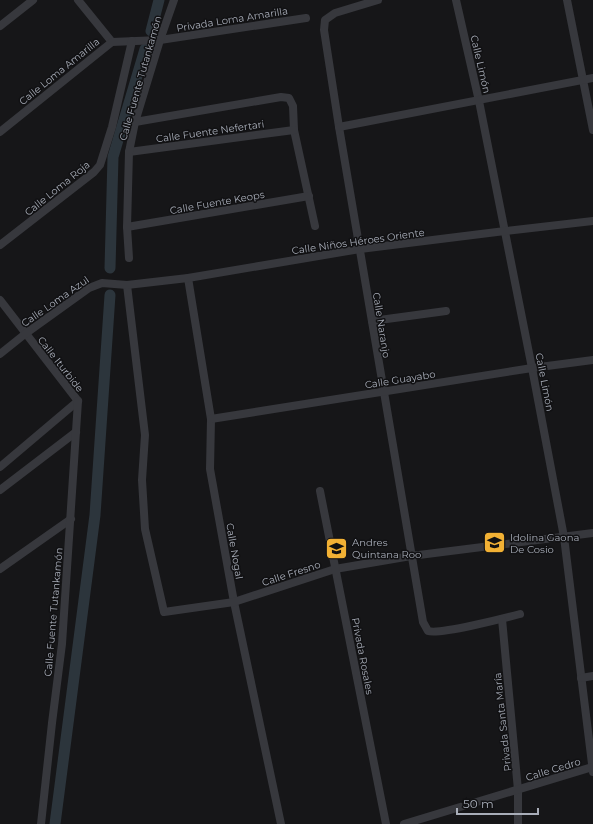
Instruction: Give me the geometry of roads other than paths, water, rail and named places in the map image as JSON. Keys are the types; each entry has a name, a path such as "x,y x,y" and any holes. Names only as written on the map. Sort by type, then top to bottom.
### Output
{"street":[{"path":"0,26 33,0"},
{"path":"78,0 112,42"},
{"name":"Calle Fuente Tutankamón","path":"130,258 127,227 129,152 135,122 174,0"},
{"name":"Calle Naranjo","path":"378,0 335,13 325,20 324,30 383,392 423,622 428,631 440,632 502,619"},
{"name":"Calle Limón","path":"456,0 479,101 505,230 564,538 593,770"},
{"path":"567,0 593,130"},
{"name":"Privada Loma Amarilla","path":"160,40 306,18"},
{"name":"Calle Loma Amarilla","path":"0,132 112,42 160,40"},
{"name":"Calle Loma Roja","path":"0,245 94,172 100,165 112,126 132,41"},
{"path":"339,126 479,101 593,78"},
{"name":"Calle Fuente Nefertari","path":"129,152 294,130 293,106 289,98 281,97 135,122"},
{"path":"294,130 315,226"},
{"name":"Calle Fuente Keops","path":"127,227 309,196"},
{"name":"Calle Niños Héroes Oriente","path":"127,285 188,278 360,249 505,230 593,221"},
{"name":"Calle Nogal","path":"188,278 211,419 210,470 234,602 281,824"},
{"name":"Calle Loma Azul","path":"0,354 25,334 94,286 106,282 127,285"},
{"name":"Calle Fresno","path":"127,285 144,435 142,480 145,529 164,612 234,602 336,569 411,556 564,538 593,533"},
{"name":"Calle Iturbide","path":"0,300 78,401"},
{"path":"372,321 446,311"},
{"name":"Calle Guayabo","path":"211,419 532,368 593,360"},
{"path":"0,467 78,401"},
{"name":"Calle Fuente Tutankamón","path":"41,824 62,644 78,401"},
{"path":"0,490 76,432"},
{"name":"Privada Rosales","path":"320,491 386,824"},
{"path":"0,569 71,519"},
{"path":"502,619 520,614"},
{"name":"Privada Santa María","path":"502,619 518,790 518,824"},
{"path":"581,678 593,676"},
{"name":"Calle Cedro","path":"404,824 518,790 593,770"}],"waterway":[{"path":"151,31 159,0"},
{"path":"110,268 113,157 145,49"},
{"path":"55,824 95,515 110,295"}],"place":[{"name":"Idolina Gaona De Cosio","path":"494,543"},
{"name":"Andres Quintana Roo","path":"336,548"}]}
